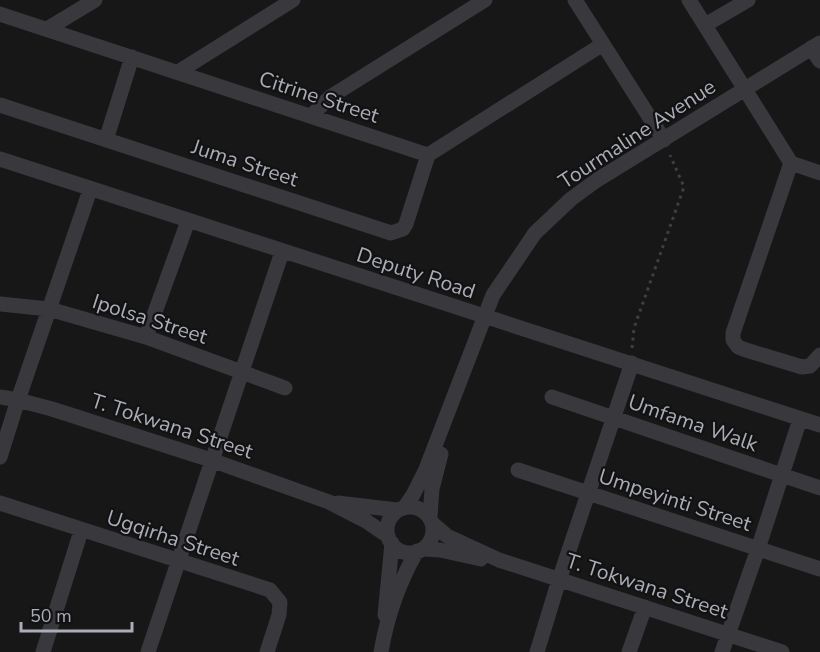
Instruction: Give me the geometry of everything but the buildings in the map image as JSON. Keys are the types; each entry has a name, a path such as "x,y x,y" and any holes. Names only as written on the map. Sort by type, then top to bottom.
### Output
{"street":[{"path":"47,30 95,0"},
{"path":"178,72 293,0"},
{"path":"311,116 330,97 485,0"},
{"path":"575,0 664,140"},
{"path":"688,0 791,163 820,173"},
{"path":"705,25 748,0"},
{"name":"Citrine Street","path":"0,14 428,155"},
{"path":"428,155 603,44"},
{"path":"816,45 820,61"},
{"name":"Tourmaline Avenue","path":"447,419 483,316 508,270 535,233 571,199 597,180 816,45"},
{"path":"106,140 132,57"},
{"name":"Juma Street","path":"0,105 391,233 403,229 406,224 428,155"},
{"name":"Deputy Road","path":"0,159 820,425"},
{"path":"791,163 733,333 733,340 738,347 802,367 815,360"},
{"path":"0,457 90,190"},
{"path":"146,337 188,221"},
{"path":"148,652 282,252"},
{"name":"Ipolsa Street","path":"0,304 49,309 146,337 285,388"},
{"path":"537,652 559,579 632,363"},
{"name":"Umfama Walk","path":"552,397 820,488"},
{"name":"T. Tokwana Street","path":"0,398 52,409 211,460 329,502 366,521 390,540"},
{"path":"381,652 385,627 389,522 420,483 447,419"},
{"path":"385,627 409,566 432,538 432,489 444,443 447,419"},
{"path":"722,652 800,419"},
{"name":"Umpeyinti Street","path":"518,470 820,569"},
{"name":"T. Tokwana Street","path":"329,502 401,509"},
{"name":"Ugqirha Street","path":"0,503 177,562 270,590 280,602 279,615 267,652"},
{"path":"401,509 418,508 431,520"},
{"name":"T. Tokwana Street","path":"431,520 447,536 499,560 782,652"},
{"path":"43,652 81,531"},
{"path":"390,540 400,550 420,550"},
{"name":"T. Tokwana Street","path":"420,550 440,550 482,559 499,560"},
{"path":"629,652 645,607"}],"path":[{"path":"632,363 634,328 684,187 670,155"}]}
